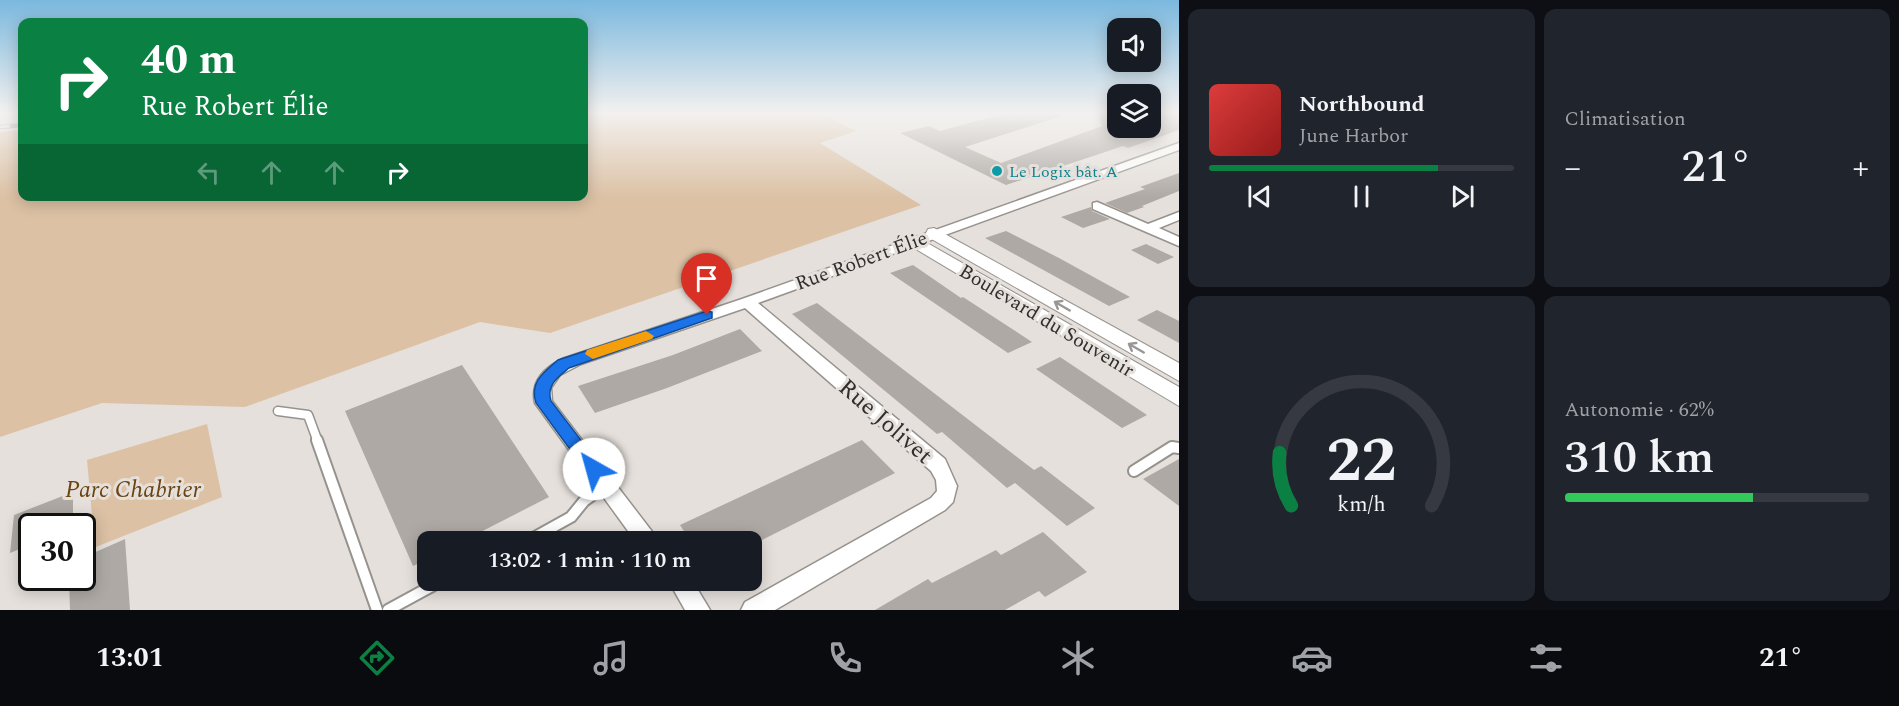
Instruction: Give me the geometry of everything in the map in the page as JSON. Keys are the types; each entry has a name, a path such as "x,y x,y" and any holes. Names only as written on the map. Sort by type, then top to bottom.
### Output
{"street":[{"name":"Rue Robert Élie","path":"606,485 546,407 541,394 545,379 553,370 568,362 747,302 1179,146"},
{"path":"1097,206 1179,242"},
{"path":"1149,228 1179,216"},
{"name":"Boulevard du Souvenir","path":"925,237 1179,373"},
{"name":"Boulevard du Souvenir","path":"925,237 1179,398"},
{"name":"Rue Jolivet","path":"747,302 927,455 942,471 948,487 946,497 938,504 753,610"},
{"path":"606,485 641,531"},
{"path":"686,591 698,610"}],"lane":[{"path":"278,411 308,415 377,610"},
{"path":"1134,471 1172,447 1179,448"},
{"path":"546,531 571,517 584,501 606,485"},
{"path":"388,610 423,591"}],"green space":[{"path":"0,141 18,141 18,201 588,201 588,141 825,141 820,143 921,205 550,333 480,322 245,407 102,403 0,437"},
{"name":"Parc Chabrier","path":"207,424 222,497 96,547 96,513 92,513 87,460"}],"building":[{"path":"917,141 982,141 965,147 1001,163 1060,141 1147,141 1128,148 1123,146 1006,185"},
{"path":"1179,173 1179,191 1142,206 1144,207 1127,213 1105,203 1145,189 1140,187"},
{"path":"1091,207 1092,211 1110,219 1083,228 1061,217"},
{"path":"1006,231 1130,297 1109,306 985,238"},
{"path":"1146,244 1174,257 1158,264 1131,250"},
{"path":"913,265 1032,342 1008,353 890,273"},
{"path":"817,303 1034,470 1041,466 1095,508 1067,526 1015,483 1007,488 942,432 937,434 792,314"},
{"path":"1157,310 1179,321 1179,343 1137,320"},
{"path":"740,329 762,351 667,388 595,413 578,386 673,355"},
{"path":"1060,357 1147,415 1122,428 1036,369"},
{"path":"462,365 549,497 483,531 417,531 417,564 413,566 345,411"},
{"path":"862,440 895,473 762,540 762,531 684,531 680,525"},
{"path":"1179,459 1179,506 1143,479"},
{"path":"73,492 73,513 19,513"},
{"path":"18,513 18,550 10,553 14,515"},
{"path":"1043,532 1087,572 1045,597 1039,591 1005,610 875,610 928,579 932,583 996,550 1001,555"},
{"path":"125,539 130,610 70,610 69,591 96,591 96,552"}],"slow traffic":[{"path":"593,354 646,336"}],"place":[{"name":"Le Logix bât. A","path":"997,171"}],"route":[{"path":"594,469 546,407 541,394 545,379 553,370 564,364 707,315"}]}
